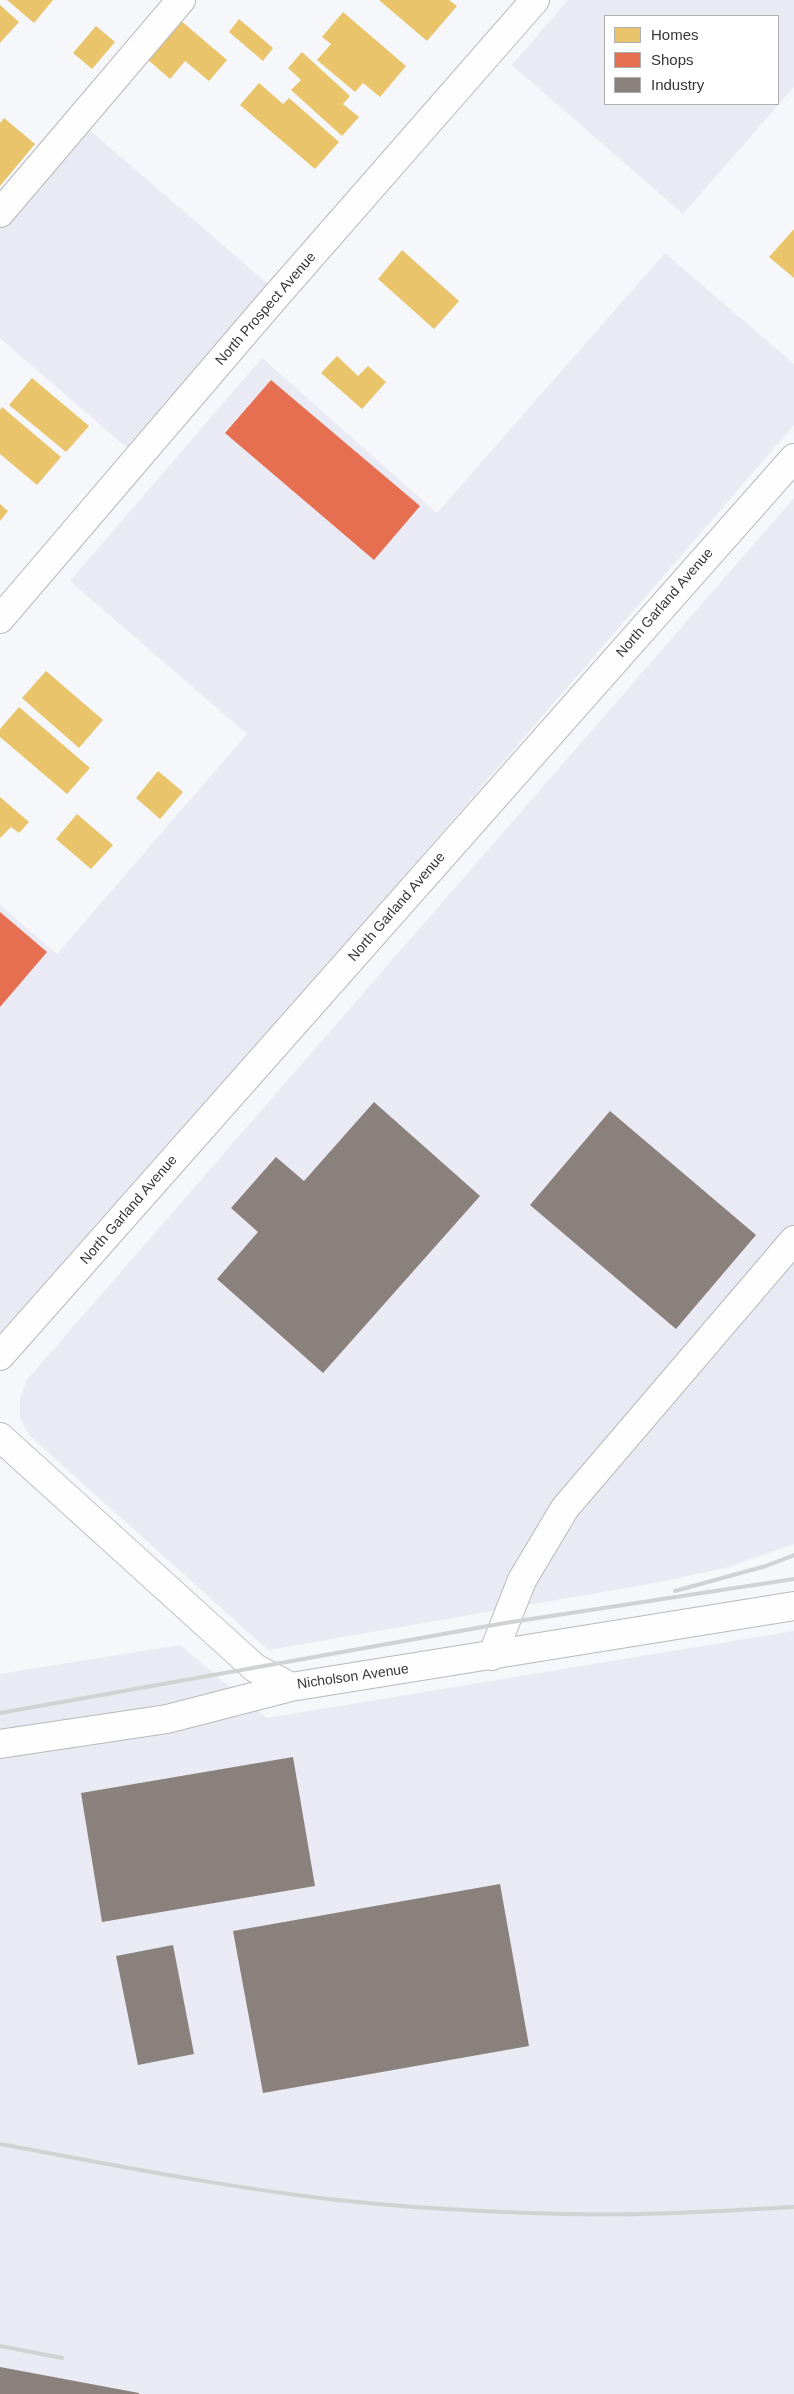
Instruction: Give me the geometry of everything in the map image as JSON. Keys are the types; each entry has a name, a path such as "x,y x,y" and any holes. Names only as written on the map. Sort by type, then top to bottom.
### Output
{"street":[{"path":"0,213 181,0"},
{"name":"North Prospect Avenue","path":"0,619 264,311 535,0"},
{"name":"North Garland Avenue","path":"0,1356 794,458"},
{"path":"492,1656 522,1580 565,1508 794,1240"},
{"name":"Nicholson Avenue","path":"0,1437 255,1668 291,1687 794,1606"},
{"path":"0,1744 167,1719 291,1687"}],"shaded area":[{"path":"568,0 794,0 794,87 779,104 779,15 604,15 604,105 778,105 683,214 512,65"},
{"path":"86,127 268,284 127,448 0,338 0,227"},
{"path":"665,253 794,364 794,425 0,1344 0,905 57,954 247,734 70,581 262,358 437,513"},
{"path":"794,498 794,1544 729,1567 660,1582 268,1650 30,1436 20,1418 20,1399 26,1381"},
{"path":"794,1631 794,2394 0,2394 0,1674 180,1645 267,1718"}],"building: Homes":[{"path":"7,0 53,0 34,23"},
{"path":"379,0 449,0 457,6 427,41"},
{"path":"0,5 19,22 0,43"},
{"path":"343,12 406,66 380,97 363,83 355,92 317,60 331,44 322,37"},
{"path":"239,19 273,48 263,61 229,32"},
{"path":"180,20 227,60 209,81 185,61 170,79 147,59"},
{"path":"96,26 115,42 92,69 73,53"},
{"path":"302,52 350,96 343,104 359,117 342,136 291,90 301,80 288,68"},
{"path":"259,83 283,104 289,98 339,142 315,169 240,105"},
{"path":"4,118 35,144 0,186 0,123"},
{"path":"794,229 794,278 769,257"},
{"path":"402,250 459,301 434,329 378,279"},
{"path":"337,356 358,376 368,366 386,382 362,409 321,373"},
{"path":"32,378 89,426 66,452 9,405"},
{"path":"2,407 61,457 37,485 0,454 0,410"},
{"path":"0,504 8,511 0,521"},
{"path":"46,671 103,720 79,748 22,698"},
{"path":"19,707 90,768 67,794 0,737 0,729"},
{"path":"158,771 183,792 160,819 136,798"},
{"path":"0,797 29,822 19,833 11,827 0,838"},
{"path":"77,814 113,845 91,869 56,839"}],"building: Shops":[{"path":"271,380 420,506 374,560 225,433"},
{"path":"0,912 47,952 0,1007"}],"building: Industry":[{"path":"374,1102 480,1196 323,1373 217,1279 258,1232 231,1208 276,1157 304,1181"},
{"path":"610,1111 756,1235 676,1329 530,1205"},
{"path":"293,1757 315,1886 102,1922 81,1793"},
{"path":"500,1884 529,2046 263,2093 233,1931"},
{"path":"173,1945 194,2054 138,2065 116,1956"},
{"path":"0,2367 139,2393 139,2394 0,2394"}],"railway":[{"path":"675,1591 766,1566 794,1555"},
{"path":"0,1713 505,1623 794,1579"},
{"path":"0,2144 246,2188 388,2205 476,2211 594,2214 679,2213 794,2207"},
{"path":"0,2346 62,2358"}]}
